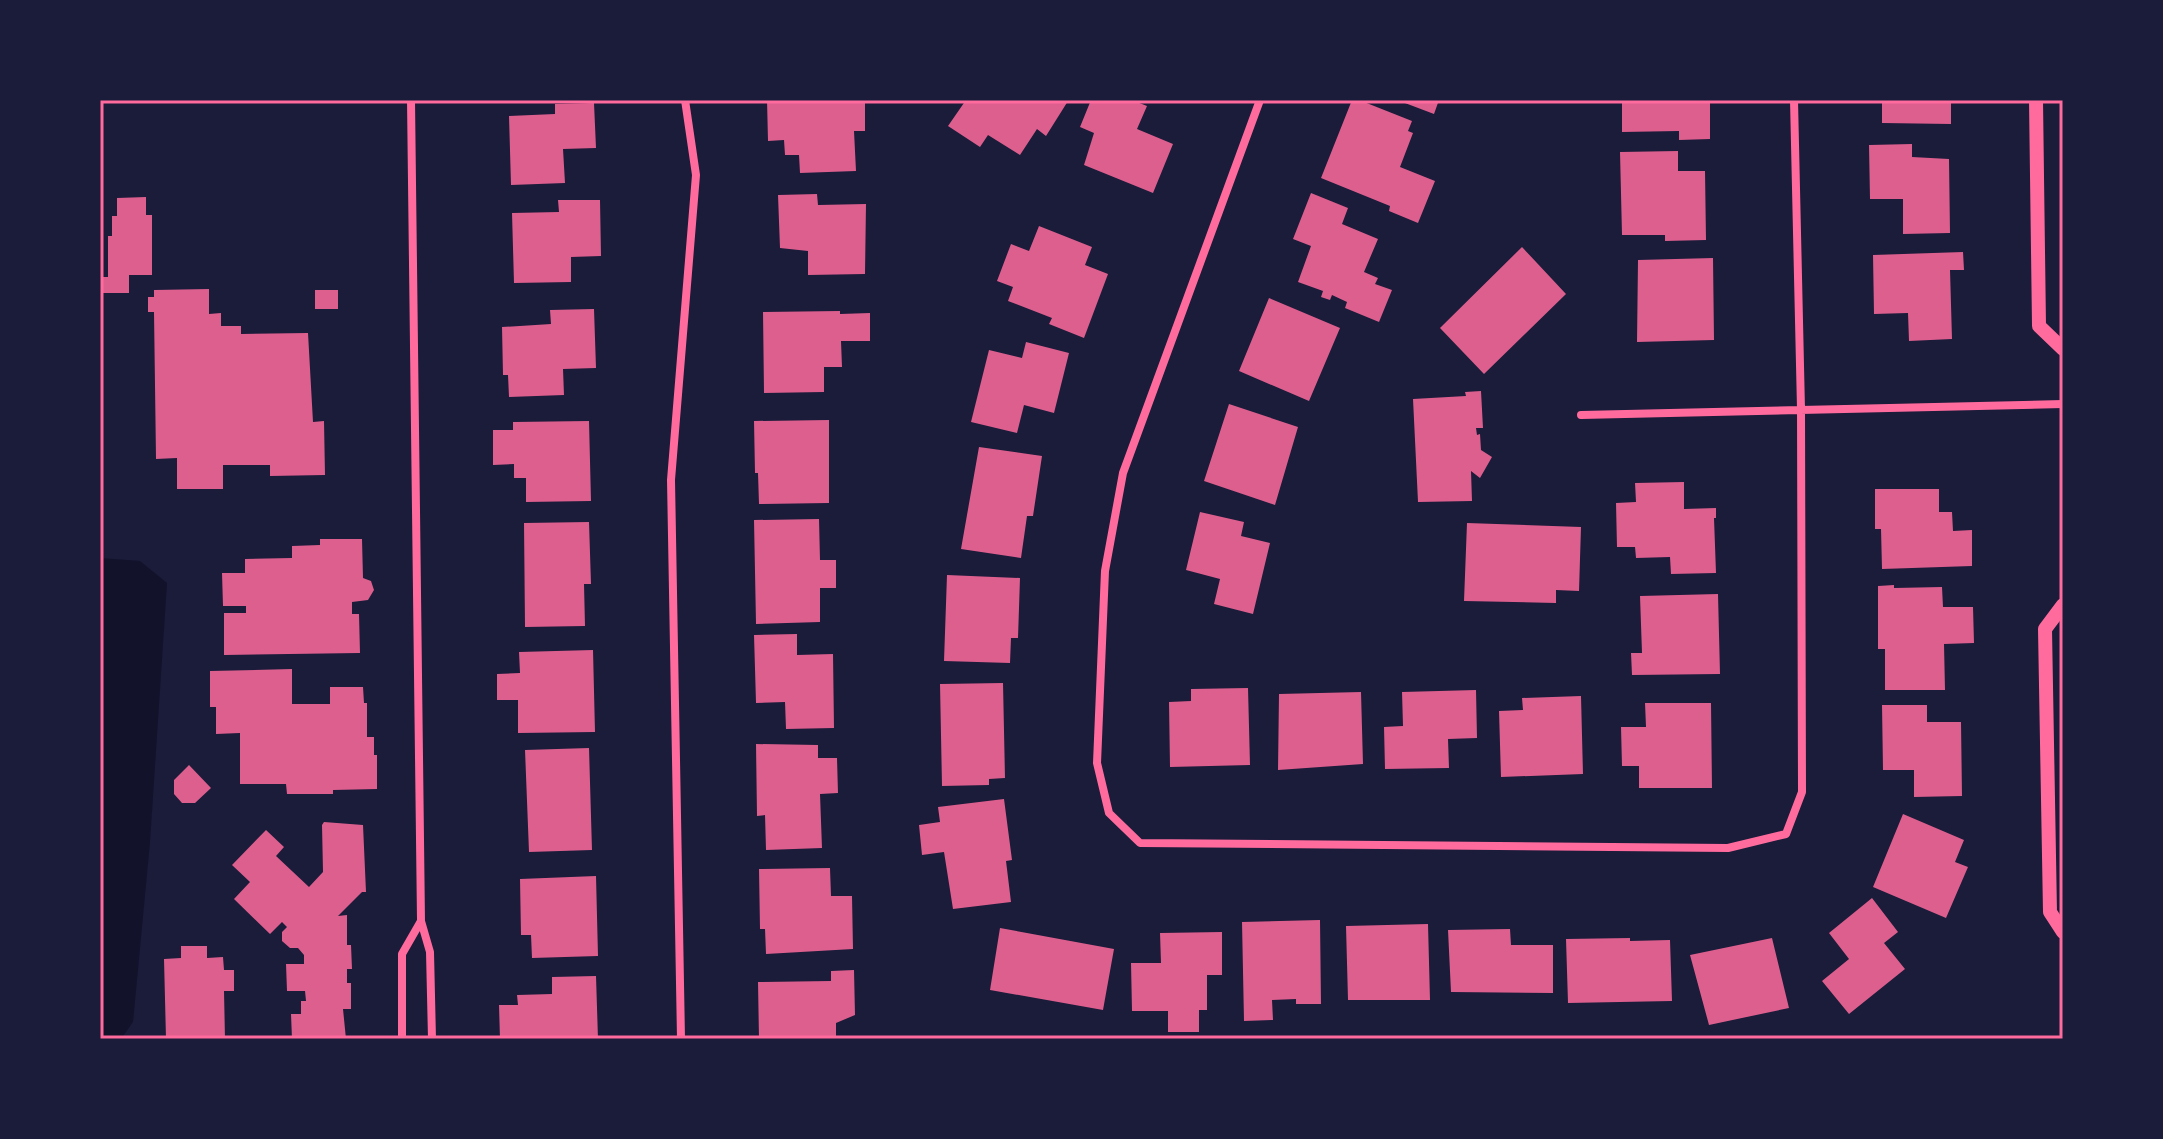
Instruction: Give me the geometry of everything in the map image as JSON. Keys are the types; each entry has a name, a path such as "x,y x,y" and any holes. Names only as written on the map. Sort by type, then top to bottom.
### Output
{"street":[{"path":"411,100 421,921 430,952 432,1039"},
{"path":"681,1039 671,480 696,175 685,100"},
{"path":"1260,100 1123,473 1105,571 1097,763 1109,813 1140,843 1728,848 1786,834 1802,792 1801,409 1794,100"},
{"path":"2036,100 2039,326 2063,349"},
{"path":"1581,415 2063,404"},
{"path":"2063,605 2045,629 2050,912 2063,932"},
{"path":"402,1039 402,954 421,921"}],"shaded area":[{"path":"100,558 140,561 167,583 150,842 133,1022 121,1039 100,1039"}],"building":[{"path":"767,100 865,100 865,131 854,131 856,171 800,173 799,155 785,155 784,140 768,141"},
{"path":"966,100 1068,101 1046,136 1037,129 1020,155 988,135 980,147 948,126"},
{"path":"1091,100 1132,100 1147,106 1137,129 1173,144 1153,193 1084,165 1094,133 1080,127"},
{"path":"1352,100 1412,121 1408,131 1413,133 1400,167 1435,181 1418,223 1389,211 1390,206 1321,178"},
{"path":"1397,100 1439,100 1434,114"},
{"path":"1622,100 1710,100 1710,139 1679,140 1679,131 1622,132"},
{"path":"1882,100 1951,100 1951,124 1882,123"},
{"path":"594,103 596,148 563,149 565,183 511,185 509,116 555,114 555,104"},
{"path":"1912,144 1912,157 1949,159 1950,233 1903,234 1903,199 1870,199 1869,145"},
{"path":"1678,151 1678,171 1705,171 1706,240 1665,241 1665,235 1622,235 1620,152"},
{"path":"1311,193 1348,208 1342,224 1378,239 1364,272 1378,278 1375,284 1392,290 1379,322 1345,308 1347,302 1332,295 1330,300 1321,297 1323,291 1298,282 1311,246 1293,239"},
{"path":"817,194 818,205 866,204 865,274 808,275 808,251 780,248 778,195"},
{"path":"146,197 146,215 152,215 152,275 129,275 129,293 100,293 100,277 108,277 108,236 112,236 112,216 117,216 117,198"},
{"path":"558,200 600,200 601,256 571,257 571,282 514,283 512,213 559,212"},
{"path":"1039,226 1092,247 1085,265 1108,274 1084,338 1049,324 1052,318 1008,301 1013,287 997,281 1011,244 1029,251"},
{"path":"1522,247 1566,294 1484,374 1440,328"},
{"path":"1963,252 1964,270 1950,270 1952,339 1909,341 1908,313 1874,314 1873,255"},
{"path":"1713,258 1714,340 1637,342 1638,260"},
{"path":"209,289 209,314 221,313 221,326 241,326 241,334 308,333 313,422 324,421 325,475 270,476 270,465 223,465 223,489 177,489 177,458 156,459 154,312 148,312 148,297 154,297 154,290"},
{"path":"315,290 338,290 338,309 315,309"},
{"path":"1269,298 1340,328 1309,401 1239,371"},
{"path":"594,309 596,368 563,369 564,395 509,397 508,375 503,375 502,327 551,324 550,310"},
{"path":"840,311 840,314 870,313 870,341 841,341 842,367 824,367 824,392 764,393 763,312"},
{"path":"1026,342 1069,353 1054,413 1024,405 1017,433 971,422 989,350 1022,358"},
{"path":"1481,391 1483,428 1476,428 1477,435 1480,434 1481,450 1492,457 1480,478 1471,471 1472,501 1418,502 1413,399 1466,396 1465,392"},
{"path":"1229,404 1298,427 1275,505 1204,481"},
{"path":"829,420 829,503 759,504 754,421"},
{"path":"589,421 591,501 526,502 526,478 514,478 514,464 493,465 493,430 513,430 513,422"},
{"path":"979,447 1042,456 1033,516 1027,516 1021,558 961,549"},
{"path":"1684,482 1684,509 1716,508 1716,573 1671,574 1670,557 1636,558 1635,547 1617,547 1616,503 1636,502 1635,483"},
{"path":"1875,489 1939,489 1939,512 1952,512 1953,531 1972,530 1972,566 1882,569 1881,529 1875,529"},
{"path":"1200,512 1244,522 1241,536 1270,543 1253,614 1214,604 1220,579 1186,570"},
{"path":"819,519 820,560 836,560 836,588 820,588 820,622 756,624 754,520"},
{"path":"589,522 591,584 584,584 585,626 525,627 524,523"},
{"path":"1467,523 1581,527 1579,591 1556,590 1556,603 1464,601"},
{"path":"320,539 362,539 363,578 371,581 374,590 368,600 352,602 352,614 359,614 360,653 224,655 224,613 246,613 246,606 223,606 222,573 245,573 245,559 292,558 292,546 320,545"},
{"path":"947,575 1020,578 1018,638 1011,638 1010,663 944,661"},
{"path":"1894,585 1894,588 1942,587 1943,607 1973,607 1974,643 1944,644 1945,690 1885,690 1885,649 1878,649 1878,586"},
{"path":"1718,594 1720,674 1632,675 1631,653 1642,653 1640,596"},
{"path":"797,634 797,655 833,654 834,728 786,729 785,702 756,703 754,635"},
{"path":"593,650 595,732 518,733 518,700 497,700 497,674 520,673 519,652"},
{"path":"292,669 292,704 330,704 330,687 363,687 364,703 367,703 367,737 374,737 374,755 377,755 377,789 333,790 333,794 287,794 286,784 240,784 240,733 216,734 216,707 210,707 210,671"},
{"path":"1003,683 1005,778 989,779 989,785 942,786 940,684"},
{"path":"1248,688 1250,765 1170,767 1169,702 1191,701 1191,689"},
{"path":"1476,690 1477,738 1448,739 1449,768 1385,769 1384,727 1403,726 1402,692"},
{"path":"1361,692 1363,764 1278,770 1279,694"},
{"path":"1581,696 1583,774 1501,777 1499,711 1523,710 1522,698"},
{"path":"1645,703 1711,703 1712,788 1639,788 1639,766 1622,766 1621,727 1646,727"},
{"path":"1882,705 1927,705 1927,722 1961,722 1962,796 1914,797 1914,770 1883,770"},
{"path":"756,744 818,745 818,758 837,758 838,793 820,794 822,848 766,850 765,815 757,816"},
{"path":"589,748 592,850 529,852 525,750"},
{"path":"189,765 211,788 195,803 182,803 174,794 174,780"},
{"path":"1004,799 1012,860 1006,861 1011,902 953,909 944,852 922,855 919,825 940,822 938,807"},
{"path":"1903,814 1964,840 1955,862 1968,867 1946,918 1873,887"},
{"path":"324,822 363,825 366,892 362,892 338,916 347,915 347,945 351,945 352,969 347,969 347,983 351,983 351,1009 343,1009 346,1039 292,1039 291,1014 301,1014 301,1001 306,1001 305,991 287,991 286,964 304,964 304,955 298,948 290,948 282,941 282,932 287,927 282,922 270,934 234,899 250,882 232,865 266,830 284,847 276,856 309,887 323,872"},
{"path":"830,868 831,896 852,896 853,949 766,954 765,929 760,929 759,869"},
{"path":"596,876 598,956 532,958 531,935 521,935 520,879"},
{"path":"1872,898 1898,932 1884,943 1905,969 1849,1014 1822,981 1849,959 1829,933"},
{"path":"1320,920 1321,1004 1296,1004 1296,999 1272,1000 1273,1020 1244,1021 1242,922"},
{"path":"1428,924 1430,1000 1348,1000 1346,926"},
{"path":"1000,928 1114,949 1103,1010 990,990"},
{"path":"1510,929 1511,945 1553,945 1553,993 1451,992 1448,930"},
{"path":"1222,932 1222,975 1207,975 1207,1010 1199,1010 1199,1032 1168,1032 1168,1011 1132,1011 1131,963 1161,963 1160,933"},
{"path":"1630,938 1630,941 1670,940 1672,1001 1568,1003 1566,939"},
{"path":"1772,938 1789,1008 1709,1025 1690,955"},
{"path":"181,946 207,946 207,958 223,957 224,970 234,970 234,991 224,991 225,1039 166,1039 164,959 181,958"},
{"path":"854,970 855,1015 836,1023 836,1037 759,1039 758,982 831,981 831,971"},
{"path":"596,976 598,1039 500,1039 499,1005 518,1005 517,995 552,994 552,977"}]}
